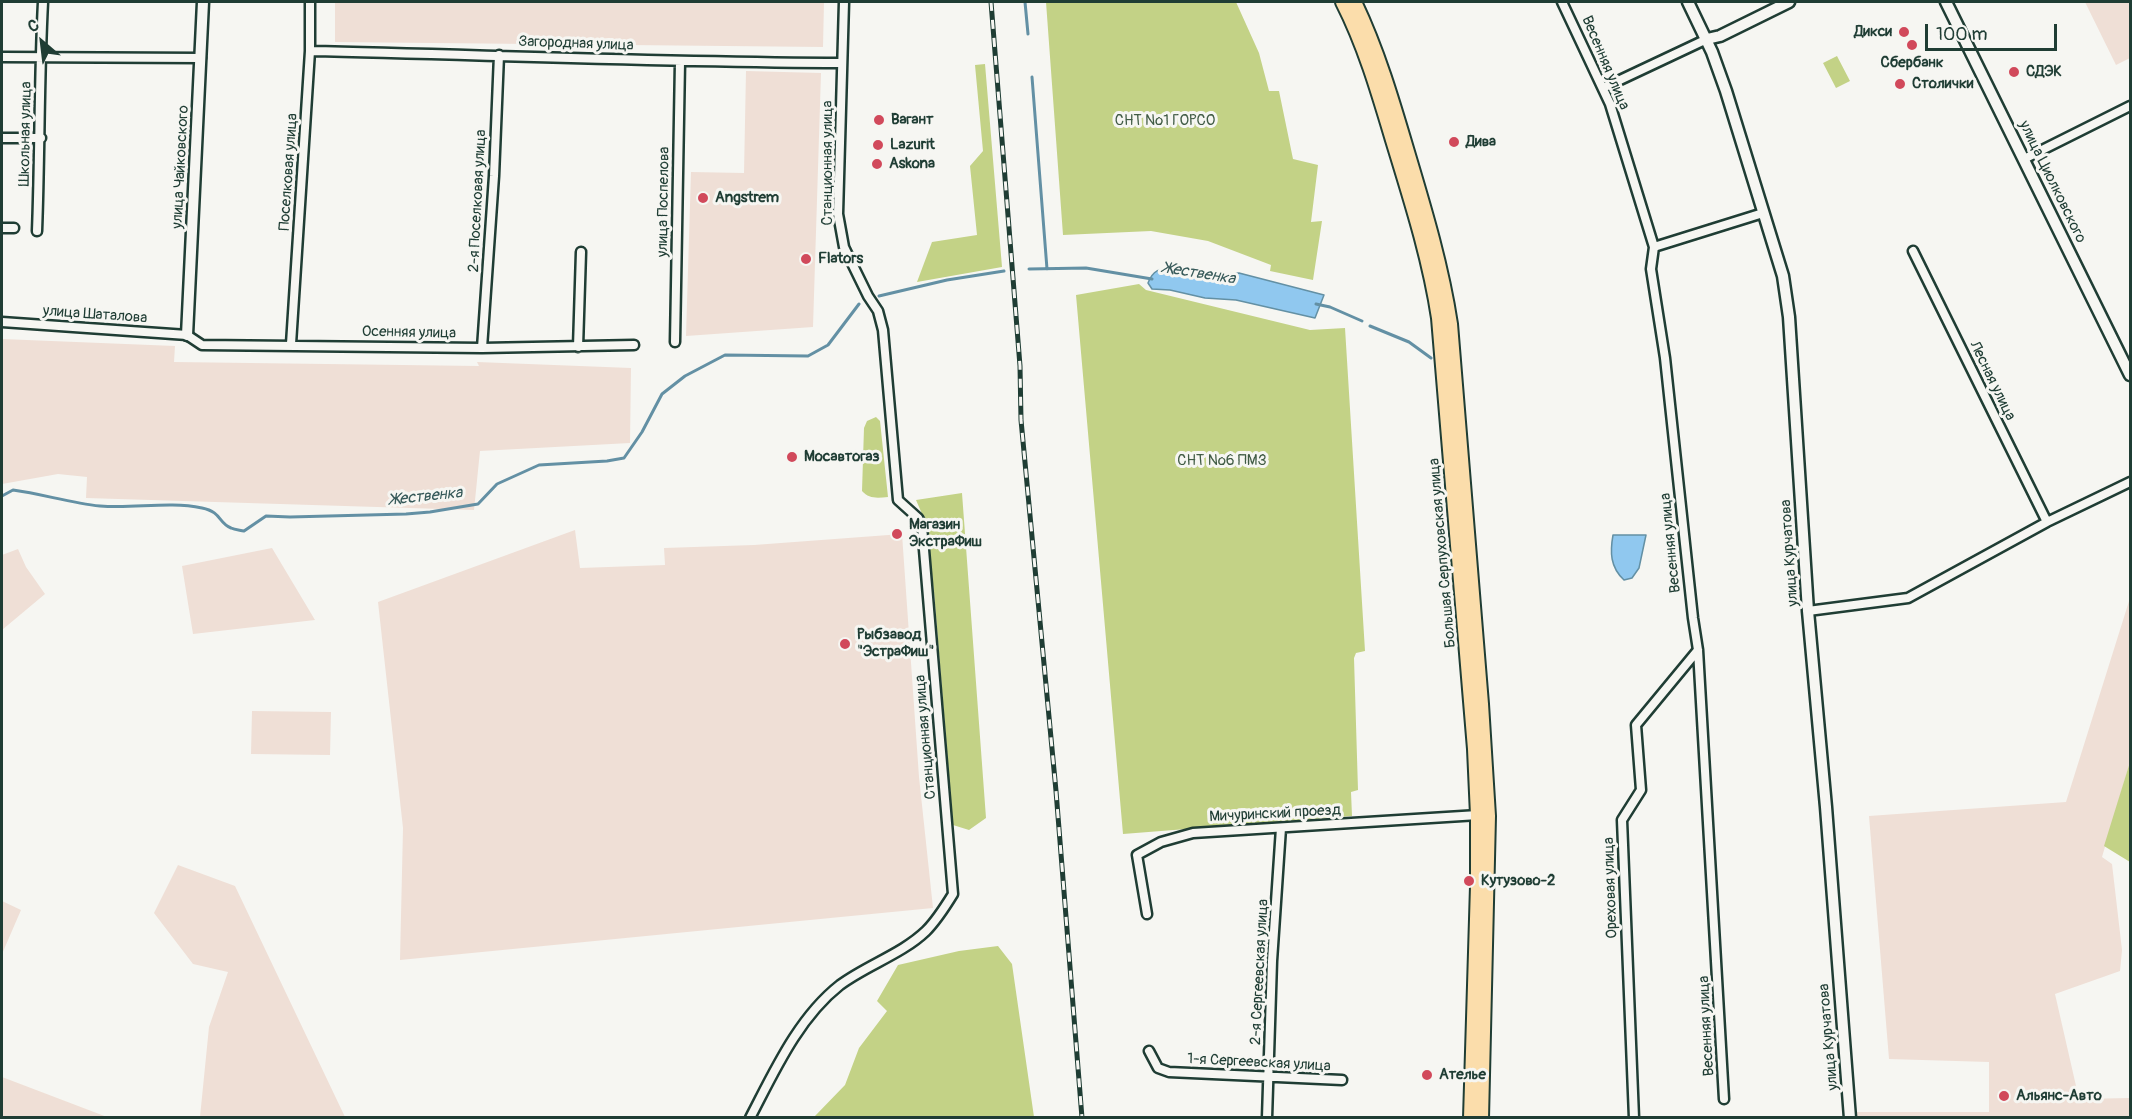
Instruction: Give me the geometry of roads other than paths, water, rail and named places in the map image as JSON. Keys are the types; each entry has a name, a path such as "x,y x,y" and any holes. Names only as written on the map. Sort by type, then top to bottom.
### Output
{"main road":[{"name":"Большая Серпуховская улица","path":"1343,2 1373,77 1414,209 1436,298 1442,344 1475,749 1478,815 1471,1118"},
{"name":"Большая Серпуховская улица","path":"1354,2 1382,73 1416,181 1441,274 1450,324 1481,694 1488,816 1481,1118"}],"street":[{"name":"Школьная улица","path":"37,231 43,2"},
{"name":"улица Чайковского","path":"188,335 203,2"},
{"name":"Поселковая улица","path":"291,345 310,51 310,2"},
{"name":"Станционная улица","path":"750,1118 782,1056 809,1017 840,986 925,932 939,916 952,894 922,526 918,518 898,501 883,330 878,311 844,247 838,214 844,2"},
{"name":"Весенняя улица","path":"1562,2 1603,88 1654,247 1650,269 1665,358 1698,650 1724,1099"},
{"name":"улица Курчатова","path":"1688,2 1707,39 1725,92 1783,276 1789,317 1808,611 1850,1118"},
{"path":"1603,88 1707,39 1720,36 1789,2"},
{"name":"улица Циолковского","path":"1946,2 2130,375"},
{"name":"Загородная улица","path":"310,51 680,62 842,63"},
{"name":"2-я Поселковая улица","path":"482,348 494,176 499,55"},
{"path":"2,57 201,58"},
{"name":"улица Поспелова","path":"675,342 680,62"},
{"path":"2024,159 2130,106"},
{"path":"2,138 41,138"},
{"path":"1654,247 1763,213"},
{"path":"2,228 14,228"},
{"name":"Лесная улица","path":"1913,251 2047,522"},
{"path":"578,347 580,252"},
{"name":"улица Шаталова","path":"2,322 188,335"},
{"name":"Осенняя улица","path":"188,335 202,345 482,348 634,345"},
{"path":"1808,611 1908,598 2047,522 2130,482"},
{"name":"Ореховая улица","path":"1634,1118 1622,820 1641,790 1635,725 1698,650"},
{"name":"Мичуринский проезд","path":"1147,914 1137,855 1161,842 1193,833 1478,815"},
{"name":"2-я Сергеевская улица","path":"1267,1118 1272,960 1281,828"},
{"name":"1-я Сергеевская улица","path":"1149,1051 1158,1068 1170,1072 1342,1080"}],"water":[{"path":"1173,267 1213,275 1239,273 1324,295 1315,318 1236,300 1205,298 1170,290 1152,289 1148,283 1154,273"},
{"path":"1613,535 1646,535 1639,568 1632,578 1624,580 1616,570 1611,553"}],"waterway":[{"path":"1025,2 1028,34"},
{"path":"1032,77 1047,269"},
{"name":"Жественка","path":"1029,269 1086,268 1152,279"},
{"name":"Жественка","path":"879,296 947,280 1004,271"},
{"name":"Жественка","path":"2,496 13,490 100,506 189,506 213,512 227,526 244,531 266,516 406,514 478,504 497,484 539,465 624,458 642,432 662,394 685,376 725,355 808,356 828,345 859,304"},
{"name":"Жественка","path":"1316,304 1330,307 1362,321"},
{"name":"Жественка","path":"1370,326 1409,342 1431,358"}],"railway":[{"path":"991,2 1020,366 1021,420 1056,791 1082,1118"}],"place":[{"name":"Дикси","path":"1904,32"},
{"name":"Сбербанк","path":"1912,45"},
{"name":"СДЭК","path":"2014,72"},
{"name":"Столички","path":"1900,84"},
{"name":"Вагант","path":"879,120"},
{"name":"Дива","path":"1454,142"},
{"name":"Lazurit","path":"878,145"},
{"name":"Askona","path":"877,164"},
{"name":"Angstrem","path":"703,198"},
{"name":"Flators","path":"806,259"},
{"name":"Мосавтогаз","path":"792,457"},
{"name":"Магазин ЭкстраФиш","path":"897,534"},
{"name":"Рыбзавод \"ЭстраФиш\"","path":"845,644"},
{"name":"Кутузово-2","path":"1469,881"},
{"name":"Ателье","path":"1427,1075"},
{"name":"Альянс-Авто","path":"2004,1096"}],"park label":[{"name":"СНТ №1 ГОРСО","path":"1165,121"},
{"name":"СНТ №6 ПМЗ","path":"1222,461"}]}
